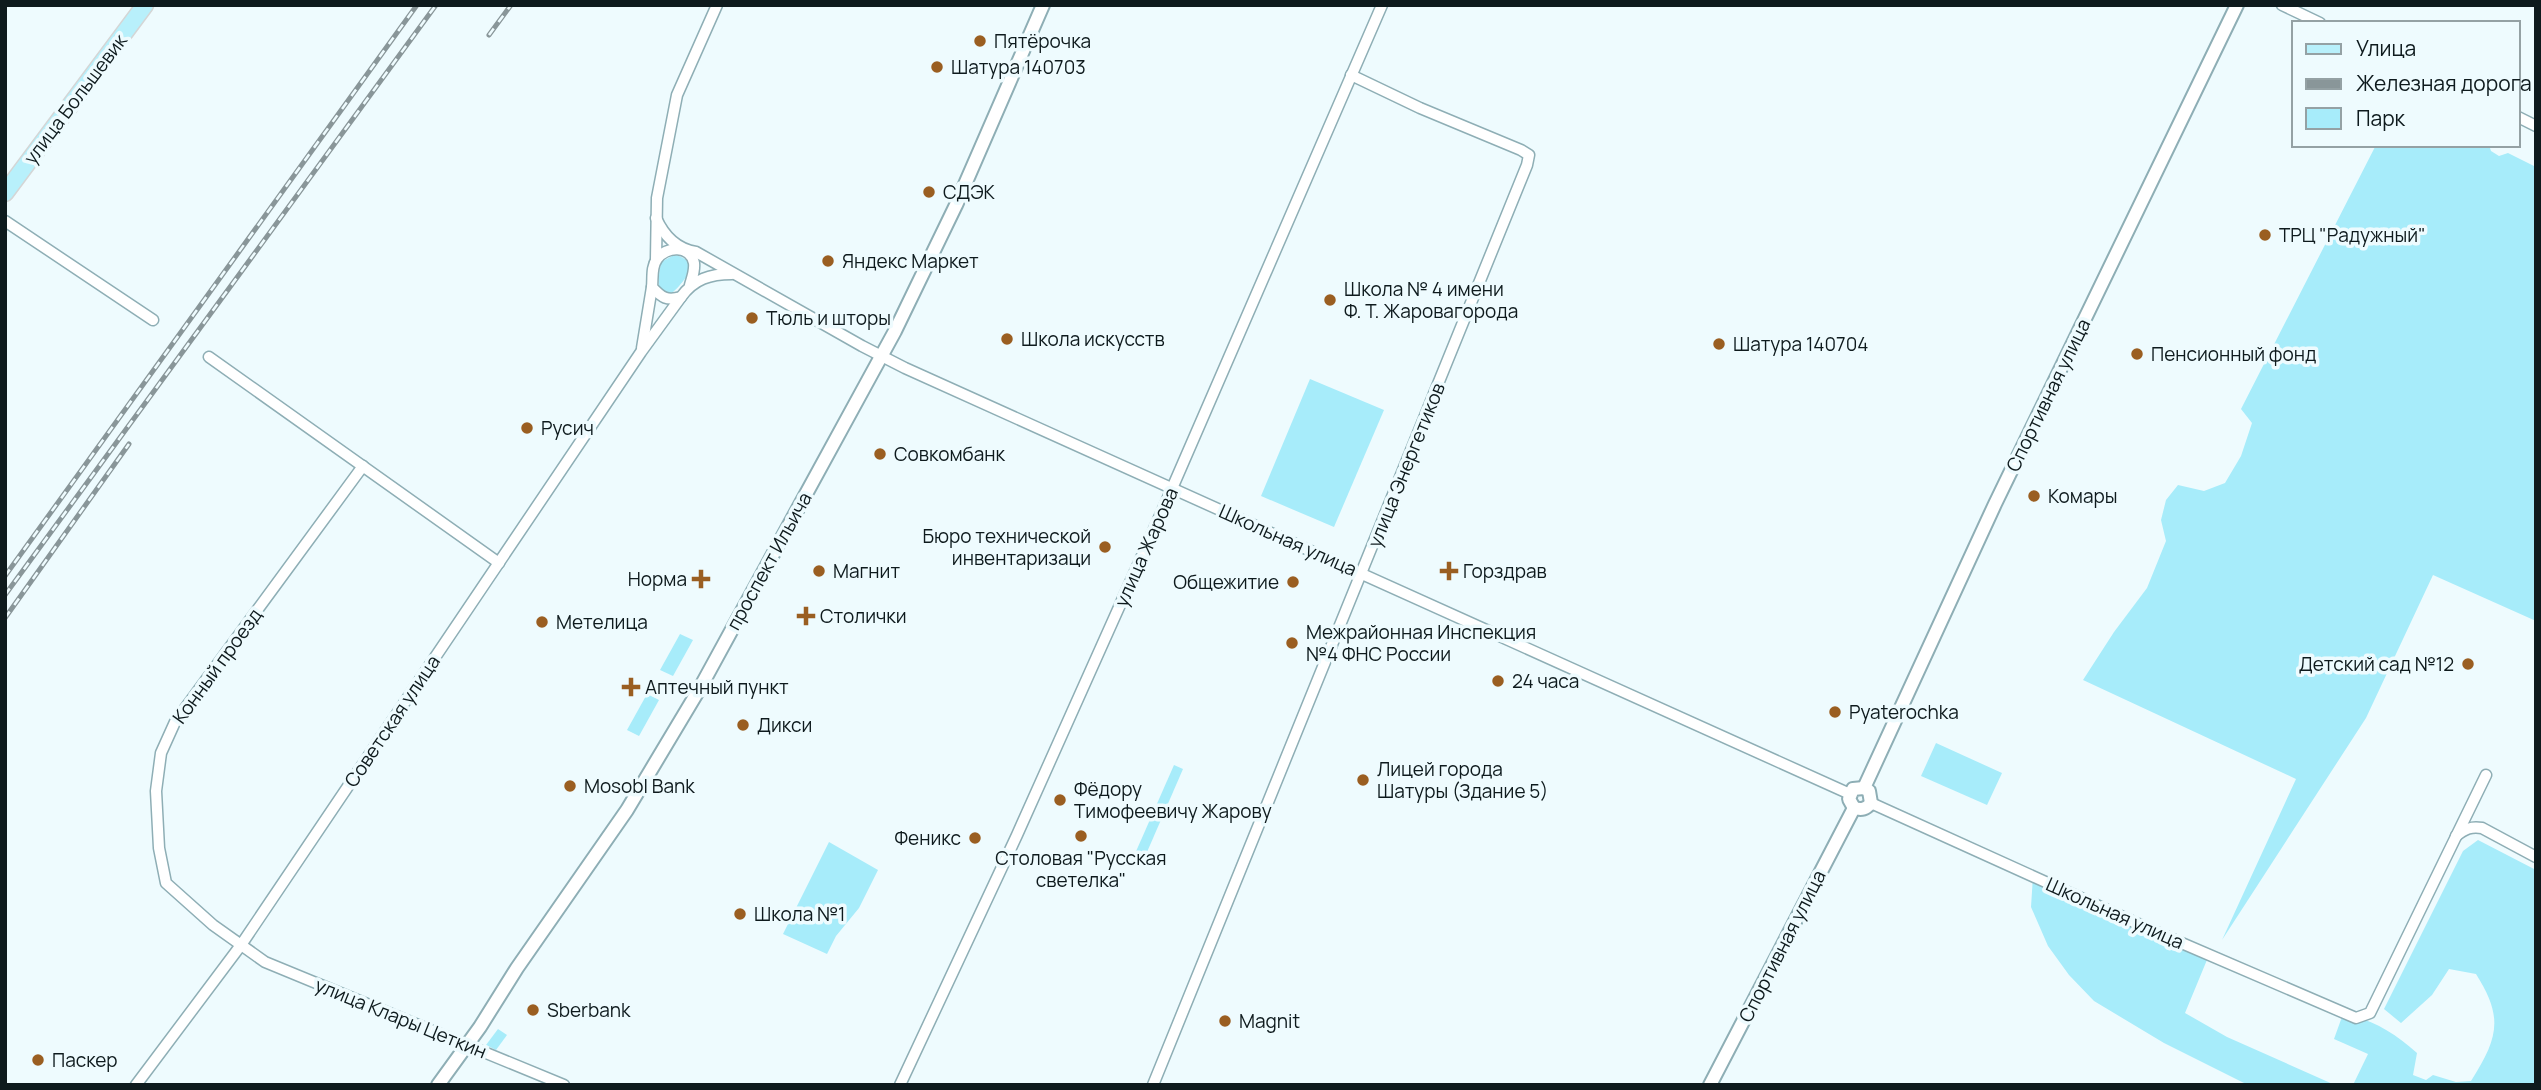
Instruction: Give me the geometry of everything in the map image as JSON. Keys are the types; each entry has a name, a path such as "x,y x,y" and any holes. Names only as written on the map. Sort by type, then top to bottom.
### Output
{"main road":[{"name":"улица Большевик","path":"5,193 145,5"}],"street":[{"path":"656,218 661,229 692,257 694,262 690,285 681,297 670,300 662,297 652,287 656,259 656,218 657,198 664,154 677,95 717,5"},
{"name":"проспект Ильича","path":"438,1085 627,810 701,688 881,356 956,205 1043,5"},
{"name":"улица Жарова","path":"900,1085 1017,835 1172,489 1382,5"},
{"name":"Спортивная улица","path":"1864,788 1995,504 2237,5"},
{"path":"2282,5 2316,21"},
{"name":"улица Энергетиков","path":"1153,1085 1363,573 1529,155 1351,75"},
{"path":"2520,118 2536,126"},
{"path":"5,221 153,320"},
{"path":"656,259 672,249 683,250"},
{"name":"Школьная улица","path":"683,250 696,252 881,356 1850,794"},
{"path":"690,285 705,277 733,274"},
{"name":"Советская улица","path":"641,352 652,287"},
{"name":"Советская улица","path":"136,1085 241,945 641,352 681,297"},
{"path":"209,357 499,563"},
{"name":"Конный проезд","path":"241,945 213,925 166,883 159,848 156,791 161,753 175,722 363,466"},
{"path":"2453,839 2486,775"},
{"path":"1864,788 1869,792 1871,803 1867,808 1854,808 1850,804 1850,794 1853,789 1864,788"},
{"name":"Школьная улица","path":"1871,803 2356,1018 2370,1013 2453,839"},
{"name":"Спортивная улица","path":"1710,1085 1854,808"},
{"path":"2453,839 2464,830 2482,828 2536,857"},
{"name":"улица Клары Цеткин","path":"241,945 265,962 564,1085"}],"green space":[{"path":"2375,147 2490,147 2499,156 2508,153 2536,167 2536,621 2433,575 2366,718 2222,940 2296,779 2083,680 2147,588 2166,541 2161,520 2166,500 2178,485 2204,491 2225,483 2241,456 2252,423 2241,409"},
{"path":"674,255 685,260 691,270 675,290 666,295 659,285 661,262"},
{"path":"1310,379 1384,410 1334,527 1261,496"},
{"path":"680,634 693,640 673,676 660,670"},
{"path":"647,694 659,700 639,736 627,730"},
{"path":"1936,743 2002,773 1987,805 1921,776"},
{"path":"1174,765 1183,769 1144,859 1134,856"},
{"path":"2478,840 2536,870 2536,1085 2353,1085 2368,1054 2334,1039 2343,1014 2374,1023 2417,1053 2413,1075 2426,1080 2433,1075 2456,1082 2471,1081 2480,1066 2492,1040 2494,1016 2485,989 2476,974 2449,969 2432,995 2401,1023 2384,1009 2463,851"},
{"path":"829,842 878,870 859,908 836,936 827,954 783,934"},
{"path":"2033,876 2209,955 2185,1013 2227,1037 2335,1085 2248,1085 2164,1043 2094,1001 2069,975 2048,946 2031,907"},
{"path":"498,1029 507,1035 496,1050 486,1045"}],"railway":[{"path":"5,576 417,5"},
{"path":"5,595 436,5"},
{"path":"489,35 511,5"},
{"path":"5,618 129,444"}],"place":[{"name":"Пятёрочка","path":"980,41"},
{"name":"Шатура 140703","path":"937,67"},
{"name":"СДЭК","path":"929,192"},
{"name":"ТРЦ \"Радужный\"","path":"2265,235"},
{"name":"Яндекс Маркет","path":"828,261"},
{"name":"Школа № 4 имени Ф. Т. Жаровагорода","path":"1330,300"},
{"name":"Тюль и шторы","path":"752,318"},
{"name":"Школа искусств","path":"1007,339"},
{"name":"Шатура 140704","path":"1719,344"},
{"name":"Пенсионный фонд","path":"2137,354"},
{"name":"Русич","path":"527,428"},
{"name":"Совкомбанк","path":"880,454"},
{"name":"Комары","path":"2034,496"},
{"name":"Бюро технической инвентаризаци","path":"1105,547"},
{"name":"Магнит","path":"819,571"},
{"name":"Горздрав","path":"1449,571"},
{"name":"Норма","path":"701,579"},
{"name":"Общежитие","path":"1293,582"},
{"name":"Столички","path":"806,616"},
{"name":"Метелица","path":"542,622"},
{"name":"Межрайонная Инспекция №4 ФНС России","path":"1292,643"},
{"name":"Детский сад №12","path":"2468,664"},
{"name":"24 часа","path":"1498,681"},
{"name":"Аптечный пункт","path":"631,687"},
{"name":"Pyaterochka","path":"1835,712"},
{"name":"Дикси","path":"743,725"},
{"name":"Лицей города Шатуры (Здание 5)","path":"1363,780"},
{"name":"Mosobl Bank","path":"570,786"},
{"name":"Фёдору Тимофеевичу Жарову","path":"1060,800"},
{"name":"Столовая \"Русская светелка\"","path":"1081,836"},
{"name":"Феникс","path":"975,838"},
{"name":"Школа №1","path":"740,914"},
{"name":"Sberbank","path":"533,1010"},
{"name":"Magnit","path":"1225,1021"},
{"name":"Паскер","path":"38,1060"}]}
